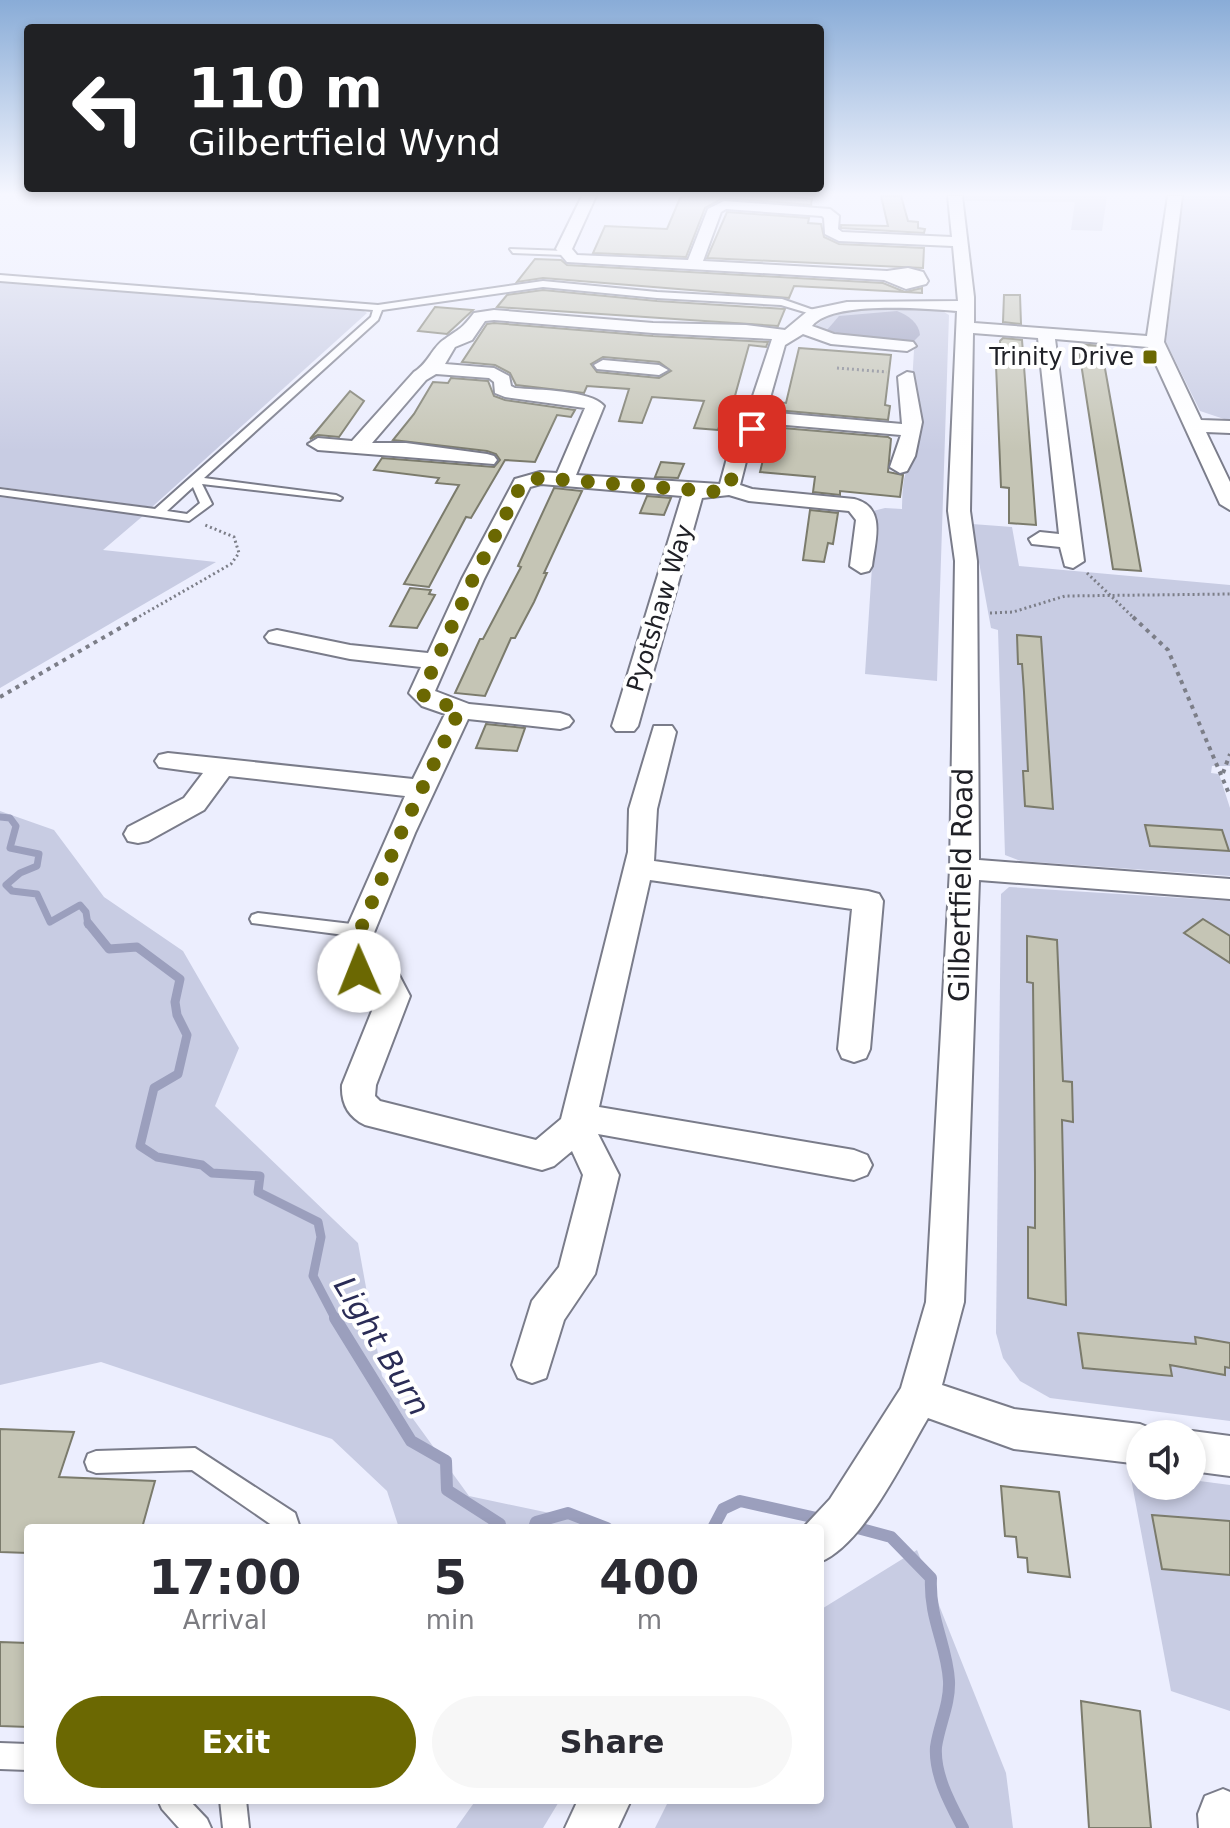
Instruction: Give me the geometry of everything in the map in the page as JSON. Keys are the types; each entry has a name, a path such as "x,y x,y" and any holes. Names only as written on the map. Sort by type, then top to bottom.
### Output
{"street":[{"name":"Gilbertfield Road","path":"824,1536 845,1514 919,1396 945,1302 965,869 966,561 959,511 964,317 962,281"},
{"path":"1163,281 1155,342 1230,504"},
{"path":"729,488 743,436 752,429 756,417 777,344 818,313 866,307 964,317 1046,333 1155,342"},
{"path":"357,448 420,376 433,368 449,343 466,336 480,317 494,315 653,328 793,331 831,339 907,346"},
{"path":"629,367 653,328"},
{"path":"1040,539 1071,551 1046,333"},
{"path":"603,365 659,370"},
{"path":"433,368 494,373 503,380 502,389 512,393 589,402 595,406 564,480"},
{"path":"900,467 908,457 913,412 905,395 907,377"},
{"path":"756,417 909,430"},
{"path":"1195,426 1230,427"},
{"path":"318,444 392,451 406,449 487,460"},
{"path":"560,721 460,709 426,699 422,693 434,661 522,483 534,478 694,491 719,492 729,488 749,495 854,505 862,510 867,520 861,566"},
{"name":"Pyotshaw Way","path":"625,726 694,491"},
{"path":"258,653 298,621"},
{"path":"277,637 350,652 434,661"},
{"path":"460,709 351,952 353,965 359,971 388,983 394,996 358,1092 361,1105 368,1111 542,1156 578,1122 642,852 643,809 663,732"},
{"path":"168,761 422,789"},
{"path":"138,834 194,804 220,769"},
{"path":"638,869 868,901 854,1049"},
{"path":"965,869 1230,889"},
{"path":"578,1122 854,1165"},
{"path":"532,1365 546,1313 576,1274 601,1175 578,1122"},
{"path":"919,1396 1014,1429 1126,1442"},
{"path":"1206,1453 1230,1456"},
{"path":"590,1828 604,1804"}],"lane":[{"path":"42,281 378,308 543,284 782,302 818,313"},
{"path":"158,513 375,318 378,308"},
{"path":"195,480 336,498"},
{"path":"0,492 189,518 206,504 195,480"},
{"path":"258,919 360,931"},
{"path":"96,1462 195,1459 287,1524"},
{"path":"0,1756 24,1757"},
{"path":"175,1804 198,1828"},
{"path":"233,1804 236,1828"}],"path":[{"path":"837,368 887,372"},
{"path":"0,697 231,564 239,553 234,537 189,518"},
{"path":"1071,551 1168,650 1230,796"},
{"path":"965,614 1013,612 1065,596 1230,594"},
{"path":"1222,774 1230,754"}],"shaded area":[{"path":"0,281 362,310 367,313 152,507 0,487"},
{"path":"1173,281 1230,281 1230,421 1200,411 1166,342"},
{"path":"939,309 949,315 937,681 865,674 875,520 873,511 902,509 905,475 915,460 919,414 911,400 914,350 918,344 831,337 813,329 831,316 842,313"},
{"path":"897,311 909,317 918,327 920,335 914,341 844,335 827,330 839,316"},
{"path":"0,497 144,515 103,550 216,562 0,688"},
{"path":"972,524 1012,527 1019,566 1230,585 1230,766 1212,766 1211,773 1219,774 1230,808 1230,876 1021,861 1005,855 998,630 991,628"},
{"path":"0,811 54,830 104,897 183,951 239,1048 215,1106 358,1243 382,1376 469,1496 602,1524 398,1524 387,1491 332,1439 101,1362 0,1385"},
{"path":"1009,887 1230,901 1230,1421 1050,1398 1020,1381 1003,1358 996,1333 1001,894"},
{"path":"1206,1482 1230,1485 1230,1711 1171,1691 1135,1500 1206,1500"},
{"path":"917,1550 1006,1773 1013,1828 655,1828 667,1804 824,1804 824,1608"},
{"path":"473,1804 558,1804 543,1828 456,1828"}],"building":[{"path":"584,281 853,281 883,283 905,292 922,288 922,293 794,286 789,298"},
{"path":"543,290 785,309 778,326 497,307 507,295"},
{"path":"1004,295 1020,295 1021,324 1003,322"},
{"path":"435,307 473,310 447,334 418,331"},
{"path":"487,324 768,342 766,347 749,345 733,403 727,403 718,430 694,428 704,401 652,397 642,423 619,421 629,389 587,386 584,393 516,385 510,373 495,365 462,362","holes":["603,357 659,362 671,371 659,378 597,372 591,364"]},
{"path":"1003,338 1022,340 1036,525 1009,523 1009,488 1001,487 996,365 1001,366 1000,341"},
{"path":"1078,344 1101,346 1141,571 1113,569"},
{"path":"799,348 891,355 885,405 890,406 888,420 776,410 778,402 786,403"},
{"path":"451,378 488,381 494,396 505,400 575,410 571,417 557,415 535,462 505,460 471,518 466,517 429,587 404,584 459,485 436,483 439,478 374,470 382,458 494,467 500,460 496,454 487,451 393,440 414,414 433,382 448,383"},
{"path":"350,391 364,401 339,437 318,435 310,439"},
{"path":"771,427 888,437 891,439 888,472 903,475 900,497 840,491 840,495 813,492 815,477 760,472"},
{"path":"661,462 684,464 678,478 655,477"},
{"path":"554,488 582,491 534,602 515,638 511,638 485,696 455,693 480,639 483,639 521,567 518,566"},
{"path":"647,496 671,498 664,515 640,513"},
{"path":"810,510 838,513 833,544 828,543 824,562 803,560"},
{"path":"410,588 431,590 429,594 435,595 417,628 390,626"},
{"path":"1017,635 1041,637 1053,809 1025,806 1023,771 1028,771 1022,664 1018,664"},
{"path":"486,724 525,728 517,751 476,748"},
{"path":"1145,825 1222,830 1229,851 1150,846"},
{"path":"1203,919 1230,936 1230,963 1184,933"},
{"path":"1027,936 1057,940 1063,1081 1072,1082 1073,1122 1062,1120 1066,1305 1028,1298 1028,1227 1035,1228 1035,1173 1033,983 1027,982"},
{"path":"1078,1333 1196,1344 1195,1337 1230,1343 1230,1368 1225,1367 1225,1375 1170,1365 1172,1376 1083,1368"},
{"path":"0,1429 74,1432 59,1477 155,1481 143,1524 24,1524 24,1553 0,1552"},
{"path":"1001,1486 1059,1492 1070,1577 1028,1572 1027,1558 1018,1557 1016,1537 1005,1536"},
{"path":"1152,1515 1230,1521 1230,1575 1162,1569"},
{"path":"0,1642 24,1643 24,1727 0,1726"},
{"path":"1081,1701 1140,1711 1151,1828 1089,1828"}],"waterway":[{"name":"Light Burn","path":"0,817 10,818 16,826 10,848 39,854 37,866 20,873 6,885 12,891 37,894 50,922 80,905 86,912 88,925"},
{"name":"Light Burn","path":"88,923 109,949 137,947 180,979 175,1002 177,1015 187,1035 178,1074 154,1088 140,1146 157,1157 202,1165 212,1173 260,1176 258,1192 318,1222 321,1237 313,1276 336,1320"},
{"name":"Light Burn","path":"335,1318 411,1441 446,1461 447,1490 500,1524"},
{"name":"Light Burn","path":"715,1524 723,1509 740,1501 821,1519"},
{"name":"Light Burn","path":"535,1524 568,1513 597,1524"},
{"name":"Light Burn","path":"850,1526 891,1537 931,1578 933,1606 949,1681 936,1758 944,1789 963,1828"}],"place":[{"name":"Trinity Drive","path":"1150,357"}],"route":[{"path":"359,971 350,959 351,952 401,833 460,709 426,699 422,693 473,579 522,483 540,478 719,492 729,488 743,436 752,429"}]}
